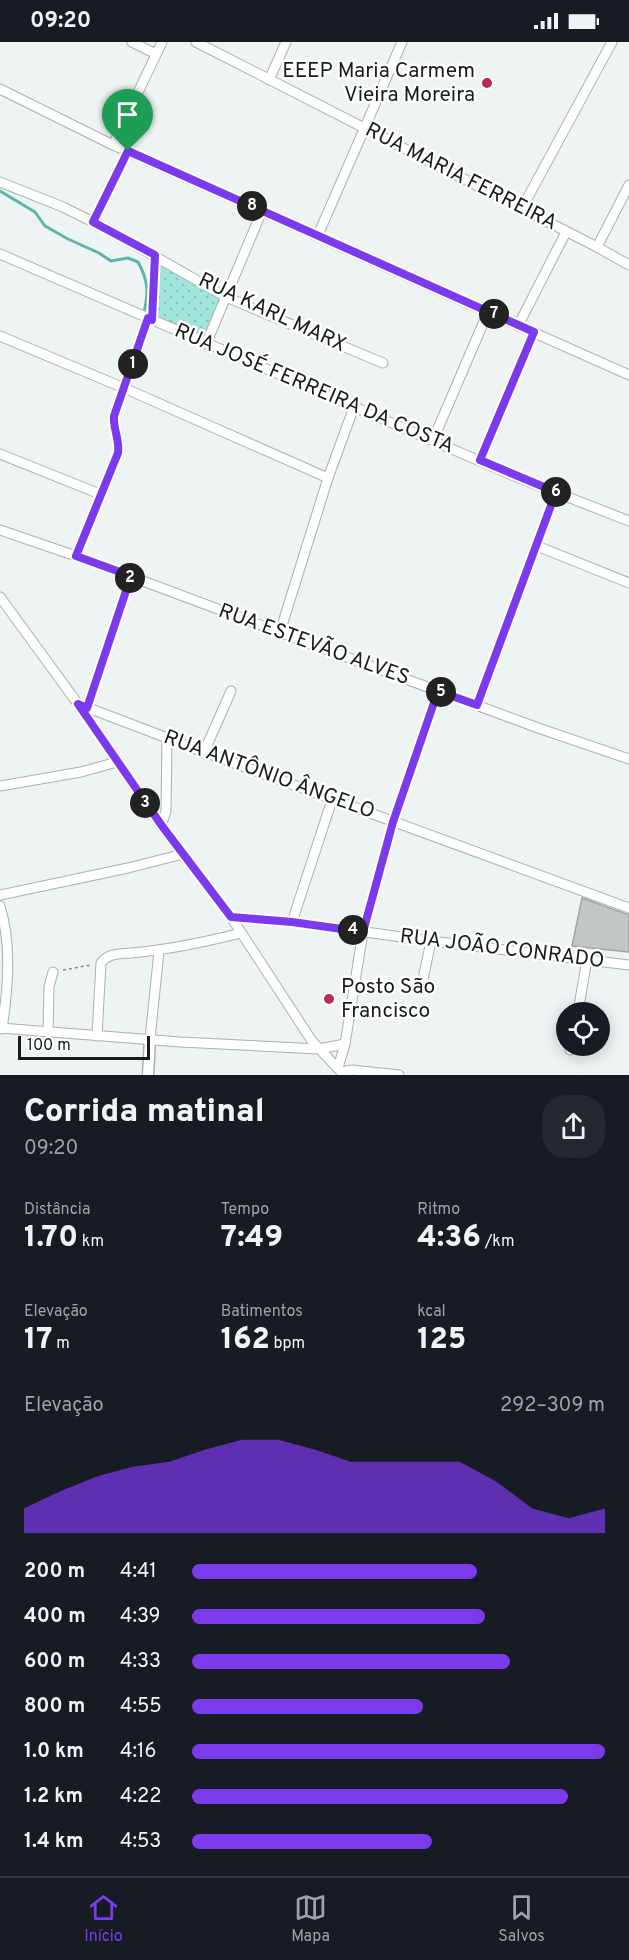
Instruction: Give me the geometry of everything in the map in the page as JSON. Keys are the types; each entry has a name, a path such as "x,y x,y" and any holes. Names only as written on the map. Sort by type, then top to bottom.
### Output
{"street":[{"path":"132,42 156,54"},
{"path":"113,145 162,42"},
{"name":"RUA MARIA FERREIRA","path":"196,42 521,210 597,246 629,265"},
{"path":"269,80 286,42"},
{"path":"318,235 402,42"},
{"path":"521,210 612,42"},
{"path":"0,89 113,145 629,375"},
{"path":"93,222 128,151"},
{"name":"RUA KARL MARX","path":"0,182 63,207 93,222 226,297 383,363"},
{"path":"597,246 629,185"},
{"path":"206,344 262,211"},
{"path":"518,326 566,232"},
{"name":"RUA JOSÉ FERREIRA DA COSTA","path":"0,254 354,407 556,492 629,520"},
{"path":"433,440 488,312"},
{"path":"76,556 118,453 119,440 113,423 114,416 150,319"},
{"path":"480,460 534,332"},
{"path":"0,336 328,478"},
{"path":"280,632 328,478 354,407"},
{"path":"0,454 100,494"},
{"path":"477,705 556,492"},
{"name":"RUA ESTEVÃO ALVES","path":"0,530 629,759"},
{"path":"537,546 629,583"},
{"path":"83,706 131,576"},
{"path":"0,597 83,706 117,762 231,917 306,1033 341,1072"},
{"path":"0,617 11,613"},
{"path":"204,752 231,691"},
{"path":"341,1072 363,932 393,822 438,691"},
{"name":"RUA ANTÔNIO ÂNGELO","path":"83,706 629,908"},
{"path":"162,826 166,811 167,738"},
{"path":"0,786 81,772 117,762"},
{"path":"292,922 332,800"},
{"path":"0,895 183,854"},
{"path":"0,906 7,940 1,1028 319,1049 345,1044"},
{"name":"RUA JOÃO CONRADO","path":"231,917 292,922 629,965"},
{"path":"97,1036 101,963 109,956 159,951 241,933"},
{"path":"421,989 431,941"},
{"path":"147,1075 159,951"},
{"path":"580,1002 587,959"},
{"path":"48,1032 49,987 53,972"},
{"path":"341,1072 352,1070 399,1075"}],"path":[{"path":"150,319 155,255"},
{"path":"53,972 101,963"}],"shaded area":[{"path":"156,261 219,297 220,303 206,335 197,338 154,318"}],"building":[{"path":"582,898 629,915 629,952 572,946"}],"waterway":[{"path":"0,191 35,212 45,226 68,239 111,261 128,258 138,262 147,286 144,312"}],"place":[{"name":"EEEP Maria Carmem Vieira Moreira","path":"487,83"},
{"name":"Posto São Francisco","path":"329,999"}],"route":[{"path":"128,151 534,332 480,460 556,492 477,705 438,691 393,822 363,932 292,922 231,917 162,826 78,704 87,708 131,576 76,556 118,453 119,440 114,428 114,416 148,318 152,320 155,255 93,222 128,151"}]}
